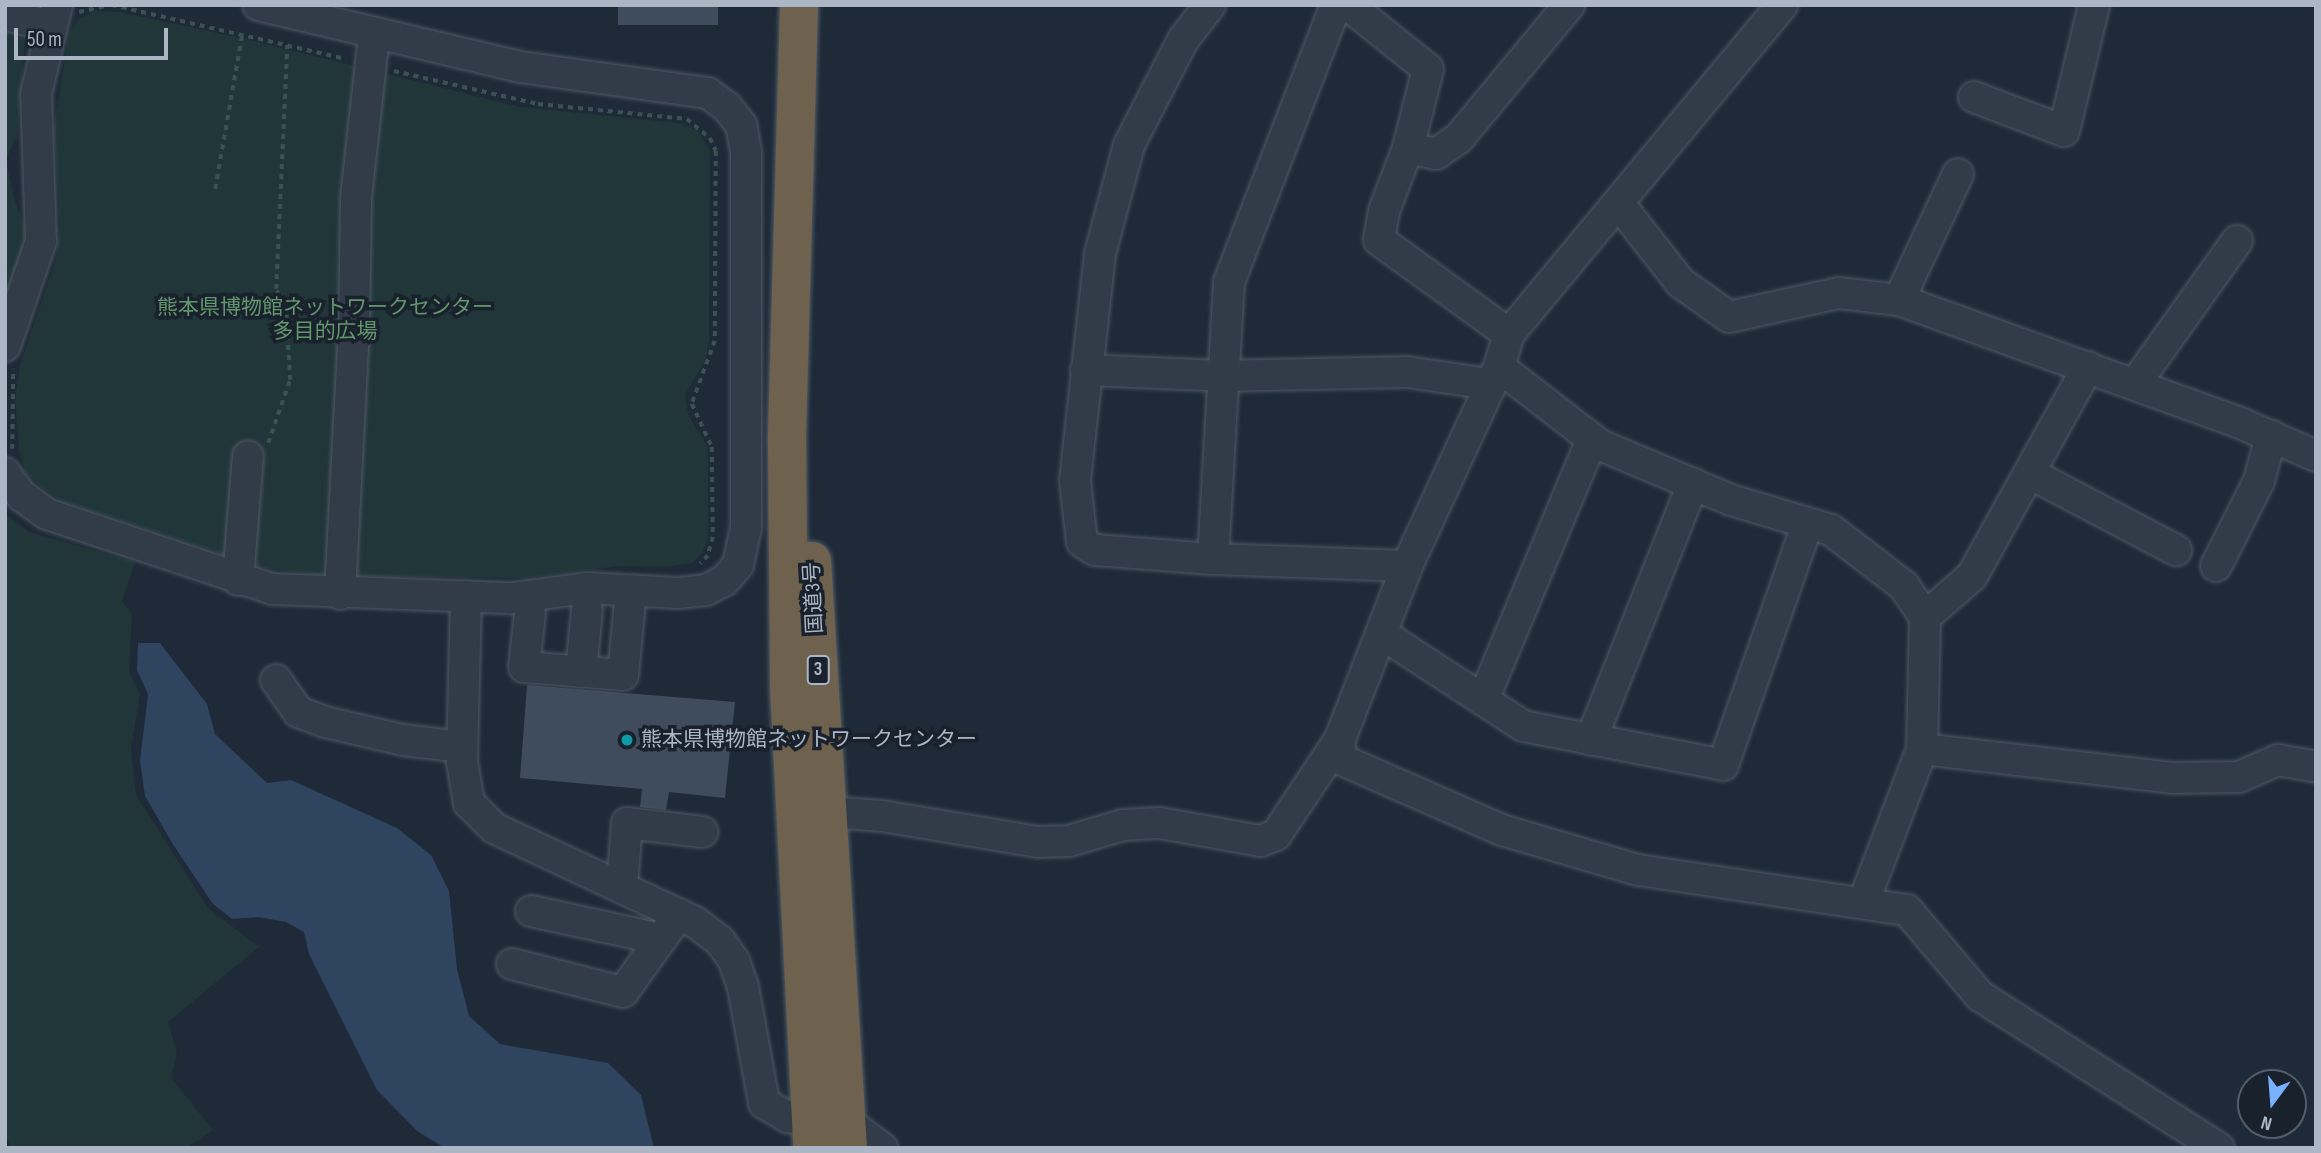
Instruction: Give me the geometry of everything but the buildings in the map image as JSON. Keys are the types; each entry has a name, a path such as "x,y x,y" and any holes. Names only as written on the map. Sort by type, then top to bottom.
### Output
{"highway":[{"name":"国道3号","path":"799,5 797,216 788,441 789,686 811,1133"},
{"name":"国道3号","path":"797,216 806,453 830,812 847,1135"}],"street":[{"path":"10,467 22,496 47,514 238,580 273,589 340,594 512,598 588,588 631,591 706,590 724,581 745,547 746,152 741,125 708,93 533,70 258,5"},
{"path":"1210,5 1183,40 1129,145 1100,254 1074,481 1082,542 1096,550 1213,559 1408,566"},
{"path":"1213,559 1228,282 1336,5"},
{"path":"1348,5 1428,69 1408,148 1384,212 1379,240 1509,334"},
{"path":"1408,148 1436,155 1459,138 1569,5"},
{"path":"830,812 882,816 1038,842 1069,841 1123,825 1160,823 1209,835 1260,841 1276,835 1340,739 1408,566 1494,375 1509,334 1782,5"},
{"path":"1974,97 2064,131 2094,5"},
{"path":"5,15 59,17 36,94 41,241 9,357"},
{"path":"340,594 354,329 356,198 368,64 374,34"},
{"path":"1899,300 1958,174"},
{"path":"1619,204 1681,283 1729,317 1839,293 1899,300 2135,384 2316,456"},
{"path":"2135,384 2237,241"},
{"path":"1925,617 1972,576 2088,367"},
{"path":"1086,370 1221,376 1408,372 1494,375 1592,439 1693,484 1807,525 1831,530 1868,555 1904,586 1925,617 1922,749 1864,901"},
{"path":"2216,566 2259,481 2271,436"},
{"path":"1483,701 1592,439"},
{"path":"238,580 256,455"},
{"path":"2031,474 2176,550"},
{"path":"1591,740 1693,484"},
{"path":"1382,634 1523,726 1723,765 1807,525"},
{"path":"530,613 524,667 623,675 631,591"},
{"path":"466,596 462,785 480,818 679,914 720,941 734,961 743,987 764,1104 811,1133 847,1135 882,1148"},
{"path":"581,672 587,610"},
{"path":"276,680 298,712 325,722 403,740 462,747"},
{"path":"1340,739 1340,759 1502,830 1638,870 1864,901 1907,910 1980,996 2219,1148"},
{"path":"1922,749 2172,778 2239,777 2278,760 2316,768"},
{"path":"622,887 627,823 702,832"},
{"path":"531,911 661,939"},
{"path":"512,964 623,992 679,914"}],"path":[{"path":"59,17 92,6 111,5 538,104 687,119 710,138 716,151 715,341 692,404 712,447 713,537 708,556 697,567"},
{"path":"215,189 243,34"},
{"path":"256,455 290,380 286,314 276,289 287,45"},
{"path":"9,357 10,467"}],"green space":[{"name":"熊本県博物館ネットワークセンター 多目的広場","path":"95,11 120,12 250,40 520,107 679,123 697,130 710,150 709,339 706,359 685,395 688,415 708,447 708,539 702,553 692,563 673,566 619,566 524,578 328,576 265,568 60,500 42,488 26,473 19,450 15,398 20,365 56,259 60,225 54,126 69,33 79,19"},
{"path":"5,34 25,39 17,137 6,159 15,202 30,237 5,307"},
{"path":"5,514 29,532 135,562 122,601 132,614 129,671 140,694 131,748 136,795 208,908 259,947 168,1022 177,1053 171,1078 213,1130 186,1148 12,1148 5,1136"}],"water":[{"path":"138,643 160,643 207,704 215,734 267,783 291,780 397,828 431,855 449,891 457,969 469,1016 500,1044 608,1063 641,1095 654,1148 445,1148 417,1131 377,1090 309,954 304,932 286,922 258,917 232,919 213,904 145,796 140,761 148,694 137,670"}],"place":[{"name":"熊本県博物館ネットワークセンター","path":"627,740"}]}
